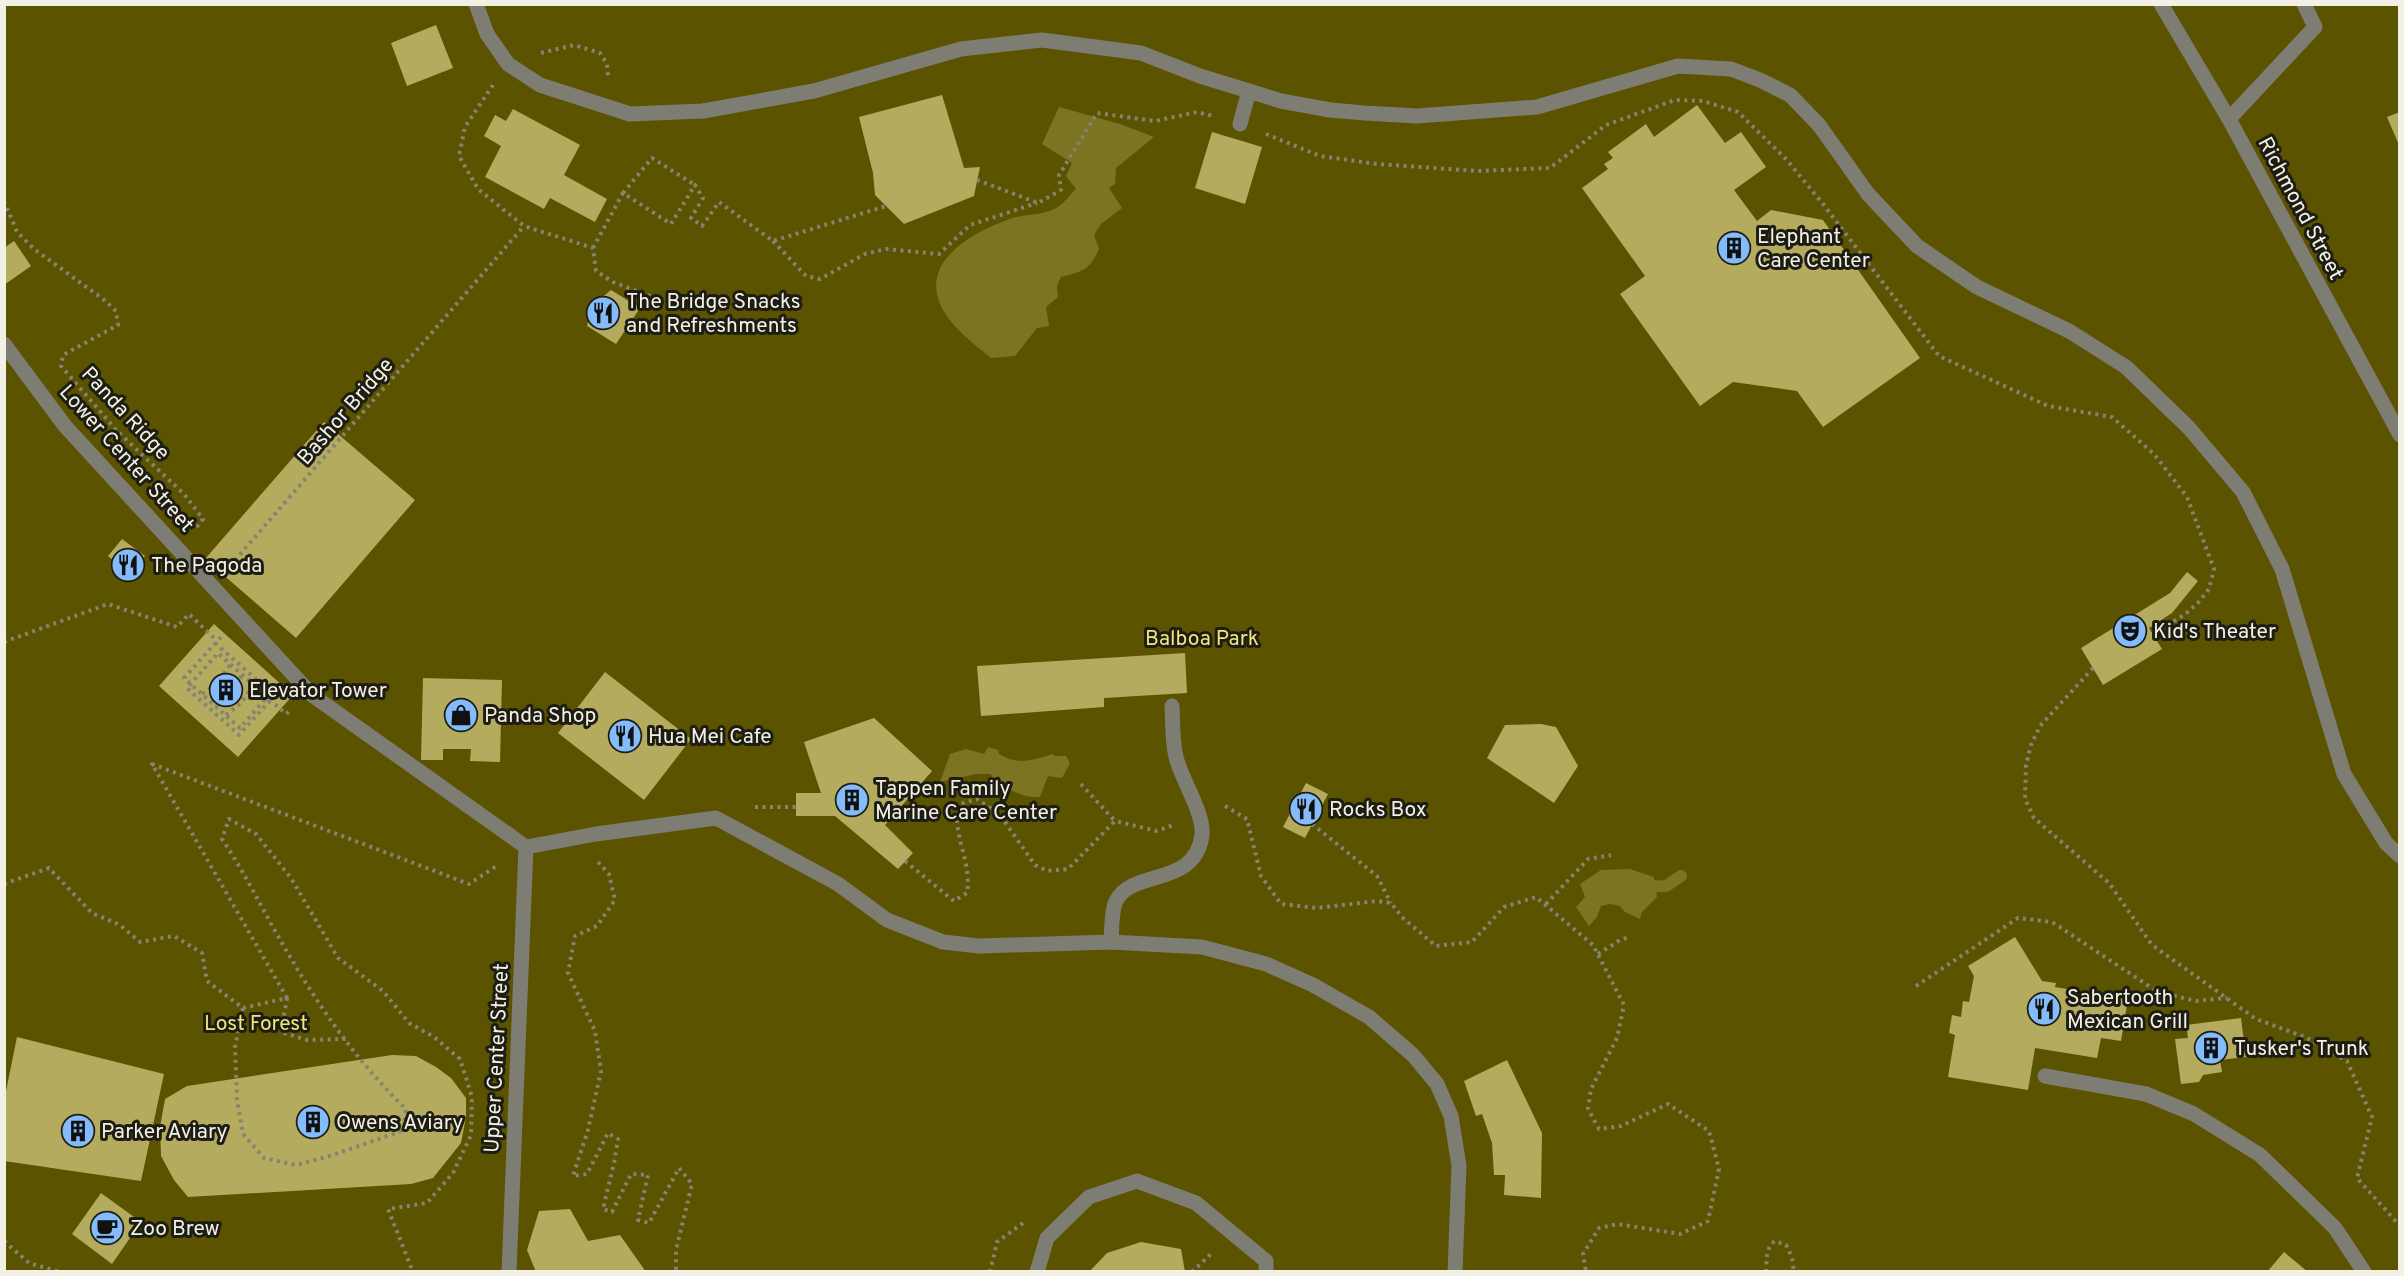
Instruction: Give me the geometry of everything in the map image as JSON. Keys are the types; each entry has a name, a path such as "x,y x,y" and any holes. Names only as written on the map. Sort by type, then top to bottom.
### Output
{"street":[{"path":"476,4 487,34 508,64 540,85 630,114 703,111 814,92 961,50 1042,40 1141,52 1249,92 1281,101 1330,110 1417,116 1537,107 1678,66 1731,69 1760,80 1790,95 1819,125 1868,194 1917,246 1977,287 2069,331 2126,367 2189,428 2243,492 2282,569 2344,774 2386,843 2400,856"},
{"name":"Richmond Street","path":"2161,4 2229,119 2400,435"},
{"path":"2229,119 2315,27 2304,4"},
{"path":"1240,124 1249,92"},
{"name":"Lower Center Street","path":"4,344 65,426 312,695 526,847"},
{"path":"1111,942 1115,902 1125,890 1185,868 1197,852 1202,834 1191,793 1176,757 1172,706"},
{"path":"526,847 716,818 838,884 887,920 943,942 979,946 1111,942 1202,947 1266,964 1313,985 1369,1017 1413,1055 1437,1084 1451,1116 1460,1166 1455,1272"},
{"name":"Upper Center Street","path":"509,1272 526,847"},
{"path":"2045,1076 2146,1094 2204,1120 2260,1155 2335,1228 2364,1272"},
{"path":"1037,1272 1047,1238 1089,1197 1137,1181 1196,1203 1266,1261 1266,1272"}],"path":[{"path":"593,248 524,226 478,189 459,156 465,127 508,64 574,45 600,52 607,64 608,76"},
{"path":"658,299 613,282 596,271 593,248 623,194 652,159 694,185 703,198 691,218 702,225 719,202 773,241 806,276 820,279 865,254 886,249 939,254 970,225 1038,203 1061,190 1059,175 1097,113 1155,121 1197,112 1240,124 1320,156 1377,164 1478,171 1550,168 1606,125 1675,100 1703,101 1738,112 1786,159 1940,356 2048,406 2112,417 2154,454 2187,497 2214,569 2209,589 2196,604 2184,615 2152,634"},
{"path":"977,180 1038,203"},
{"path":"623,194 671,224 694,185"},
{"name":"Panda Ridge","path":"4,201 17,232 34,249 116,311 118,325 63,355 61,366 117,431 184,494 203,519 193,531"},
{"path":"773,241 886,206"},
{"name":"Bashor Bridge","path":"227,570 524,226"},
{"path":"4,642 108,604 177,627 196,605"},
{"path":"189,614 214,638"},
{"path":"238,615 184,678 202,694 216,707 226,715 240,728 274,693 269,702 239,735 187,688 218,653 269,699 278,707 286,714"},
{"path":"215,644 264,686"},
{"path":"202,694 218,682 233,659"},
{"path":"2093,668 2040,726 2026,765 2025,799 2034,818 2109,883 2152,945 2256,1019 2305,1037 2347,1061 2372,1117 2357,1178 2400,1226"},
{"path":"216,707 231,693 245,670"},
{"path":"226,715 242,702 257,680"},
{"path":"346,1039 307,1040 281,1032 287,998 152,764 469,884"},
{"path":"1081,784 1115,822 1157,831 1226,805 1247,819 1261,876 1281,904 1317,908 1377,901 1392,903"},
{"path":"905,861 954,901 967,893 969,877 955,819 957,805 977,799 1000,815 1035,865 1047,871 1068,869 1115,822"},
{"path":"243,1008 234,1047 237,1099 243,1134 264,1158 296,1165 330,1156 404,1130 406,1108 377,1079 325,1012 289,955 244,872 222,839 229,819 256,834 291,878 338,958 382,991 409,1023 434,1037 460,1059 472,1097 471,1136 453,1173 427,1203 388,1209 412,1272"},
{"path":"1312,824 1377,876 1403,918 1436,946 1472,942 1504,907 1536,897 1593,945 1624,1005 1617,1038 1591,1089 1588,1109 1599,1129 1622,1126 1668,1104 1709,1131 1719,1169 1708,1221 1680,1234 1618,1224 1599,1228 1583,1254 1586,1272"},
{"path":"577,838 609,874 615,900 597,926 574,936 568,973 595,1031 602,1071 588,1130 573,1176 587,1174 608,1133 618,1139 603,1209 612,1212 631,1174 648,1175 638,1220 650,1223 679,1168 692,1184 676,1250 676,1272"},
{"path":"1545,904 1588,859 1611,855"},
{"path":"4,884 49,868 92,913 120,925 140,942 174,936 202,953 207,981 243,1008 287,998"},
{"path":"1916,986 2018,918 2052,922 2158,992 2196,1001 2227,998"},
{"path":"1598,954 1629,937"},
{"path":"4,1241 28,1263 60,1272"},
{"path":"1766,1272 1767,1253 1770,1245 1775,1241 1786,1245 1792,1257 1794,1272"}],"green space":[{"name":"Balboa Park","path":"5,5 2399,5 2399,1271 5,1272"}],"shaded area":[{"path":"1059,107 1120,124 1154,137 1116,168 1115,184 1109,188 1122,208 1101,224 1094,235 1099,249 1092,262 1080,271 1061,277 1057,286 1058,297 1046,307 1049,326 1037,328 1015,356 991,358 963,335 945,314 936,290 938,275 943,262 965,241 1007,220 1055,209 1076,189 1066,176 1072,163 1042,144"},
{"path":"988,747 998,750 999,754 1012,760 1025,761 1053,754 1066,756 1070,763 1062,778 1048,776 1040,797 1022,795 994,783 991,774 976,774 940,782 950,754 966,749 984,754"},
{"path":"1630,869 1654,877 1657,897 1642,912 1640,919 1625,912 1620,906 1610,904 1601,906 1597,917 1589,926 1576,907 1585,897 1580,884 1601,870"}],"building":[{"path":"436,25 453,68 407,86 391,43"},
{"path":"942,95 964,168 980,167 974,196 904,224 875,195 873,173 859,117"},
{"name":"Elephant Care Center","path":"1697,105 1725,143 1741,132 1766,167 1734,190 1757,221 1771,210 1823,220 1920,358 1823,427 1797,391 1733,382 1700,406 1620,294 1645,276 1582,188 1608,169 1604,164 1613,158 1608,152 1646,124 1654,137"},
{"path":"513,109 580,145 564,175 607,199 595,222 550,198 544,209 485,177 501,146 484,136 495,115 506,121"},
{"path":"2400,112 2400,145 2399,145 2387,117"},
{"path":"1212,132 1262,147 1245,204 1195,188"},
{"path":"14,241 31,266 4,285 4,248"},
{"path":"611,290 640,308 616,344 587,326 593,305"},
{"path":"324,422 415,500 296,638 205,559"},
{"name":"The Pagoda","path":"122,539 145,556 130,574 108,556"},
{"name":"Kid's Theater","path":"2187,572 2198,581 2172,613 2149,628 2162,649 2103,685 2081,648 2170,593"},
{"name":"Elevator Tower","path":"214,624 293,695 238,757 159,686"},
{"path":"1185,653 1187,693 1104,698 1104,707 981,716 977,666"},
{"name":"Hua Mei Cafe","path":"605,672 691,739 644,800 558,733"},
{"name":"Panda Shop","path":"423,678 502,680 500,762 470,761 471,749 443,749 443,760 421,760"},
{"name":"Tappen Family Marine Care Center","path":"874,718 932,771 885,825 913,853 898,869 835,816 796,816 796,793 821,793 804,742"},
{"path":"1541,724 1556,727 1578,766 1554,803 1487,758 1505,725"},
{"name":"Rocks Box","path":"1306,783 1328,794 1305,838 1283,827"},
{"name":"Sabertooth Mexican Grill","path":"2015,937 2042,981 2056,983 2055,987 2128,999 2121,1041 2101,1038 2097,1058 2035,1048 2028,1090 1948,1077 1955,1035 1949,1033 1952,1015 1961,1017 1963,1001 1969,1002 1974,976 1968,966"},
{"name":"Tusker's Trunk","path":"2241,1018 2246,1057 2220,1060 2222,1072 2203,1075 2199,1082 2181,1084 2175,1039 2188,1038 2186,1025"},
{"name":"Parker Aviary","path":"17,1037 164,1074 141,1181 4,1161 4,1101"},
{"name":"Owens Aviary","path":"392,1055 416,1056 436,1067 451,1078 466,1098 466,1117 461,1143 433,1178 411,1184 188,1197 174,1180 161,1156 160,1127 165,1099 187,1086"},
{"path":"1507,1060 1542,1133 1541,1198 1504,1195 1505,1175 1494,1175 1492,1143 1482,1114 1476,1116 1464,1081"},
{"name":"Zoo Brew","path":"101,1193 141,1222 112,1264 72,1234"},
{"path":"570,1209 588,1241 620,1235 646,1272 536,1272 527,1250 539,1211"},
{"path":"1141,1242 1181,1249 1185,1272 1089,1272 1107,1253"},
{"path":"2284,1252 2308,1272 2267,1272"}],"waterway":[{"path":"1640,887 1666,886 1681,876"}],"place":[{"name":"Elephant Care Center","path":"1734,248"},
{"name":"The Bridge Snacks and Refreshments","path":"603,313"},
{"name":"The Pagoda","path":"128,565"},
{"name":"Kid's Theater","path":"2130,631"},
{"name":"Elevator Tower","path":"226,690"},
{"name":"Panda Shop","path":"461,715"},
{"name":"Hua Mei Cafe","path":"625,736"},
{"name":"Tappen Family Marine Care Center","path":"852,800"},
{"name":"Rocks Box","path":"1306,809"},
{"name":"Sabertooth Mexican Grill","path":"2044,1009"},
{"name":"Tusker's Trunk","path":"2211,1048"},
{"name":"Owens Aviary","path":"313,1122"},
{"name":"Parker Aviary","path":"78,1131"},
{"name":"Zoo Brew","path":"107,1228"}],"park label":[{"name":"Lost Forest","path":"256,1023"}]}
